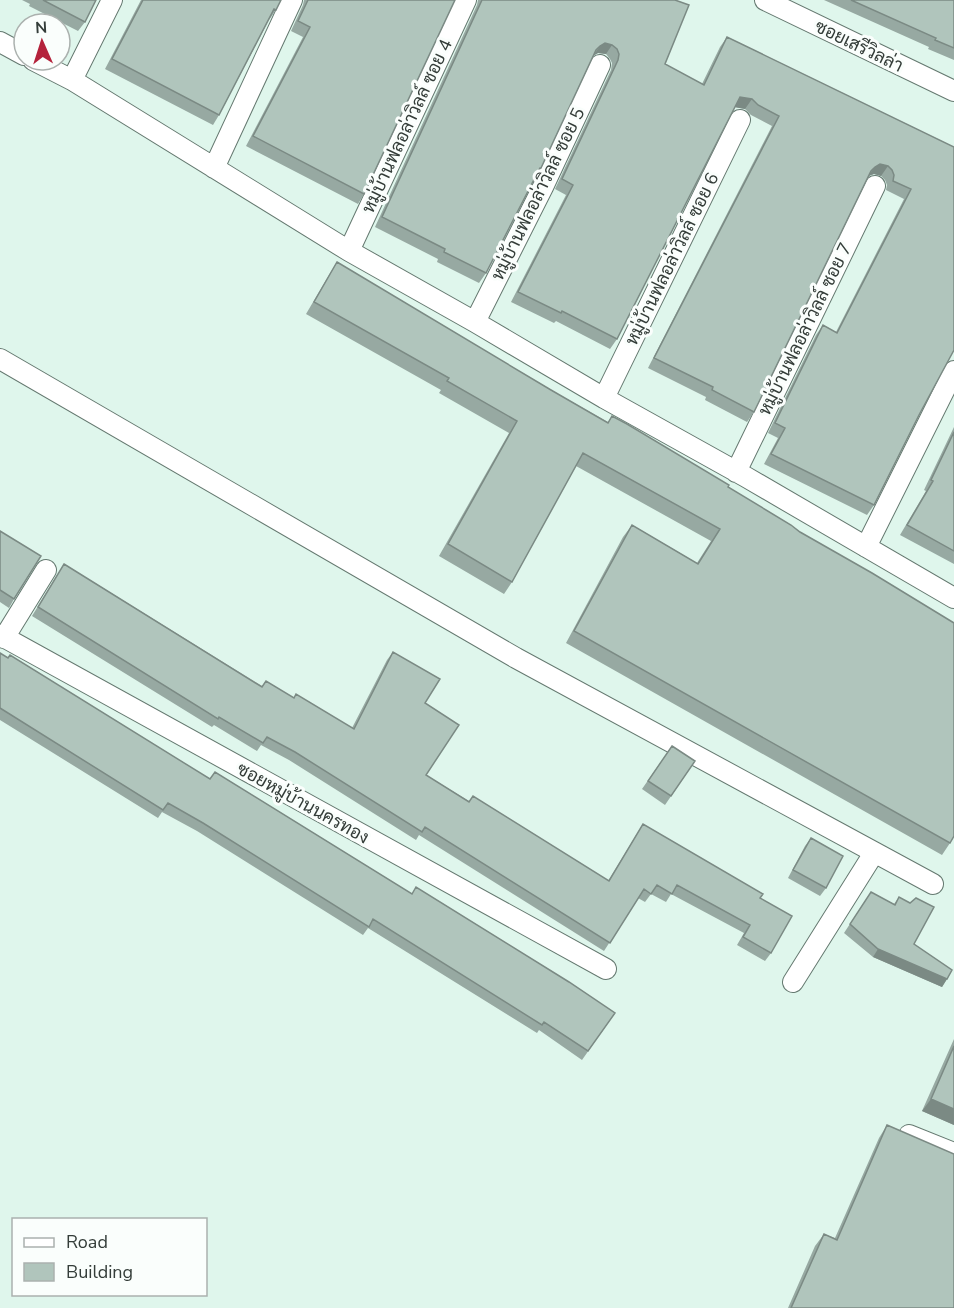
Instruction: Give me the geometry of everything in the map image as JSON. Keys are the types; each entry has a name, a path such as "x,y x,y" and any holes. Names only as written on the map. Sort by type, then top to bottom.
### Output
{"street":[{"path":"72,80 112,0"},
{"path":"214,168 292,0"},
{"name":"หมู่บ้านฟลอล่าวิลล์ ซอย 4","path":"349,251 466,0"},
{"name":"ซอยเสรีวิลล่า","path":"765,0 954,91"},
{"name":"หมู่บ้านฟลอล่าวิลล์ ซอย 5","path":"475,322 543,187 600,65"},
{"path":"56,72 159,132 349,251 954,598"},
{"name":"หมู่บ้านฟลอล่าวิลล์ ซอย 6","path":"604,398 740,120"},
{"name":"หมู่บ้านฟลอล่าวิลล์ ซอย 7","path":"736,472 875,186"},
{"path":"0,359 516,658 933,884"},
{"path":"866,547 954,371"},
{"path":"2,637 46,570"},
{"name":"ซอยหมู่บ้านนครทอง","path":"2,637 606,969"},
{"path":"794,982 874,853"},
{"path":"899,1131 954,1154"}],"building":[{"path":"43,0 96,0 85,22 72,15 72,12 66,12"},
{"path":"143,0 281,0 276,10 274,9 219,115 112,59"},
{"path":"308,0 455,0 364,194 253,136 310,27 298,21"},
{"path":"482,0 675,0 689,5 665,64 704,85 727,37 954,147 954,350 874,505 771,454 785,428 775,423 823,325 837,333 911,189 893,181 894,175 888,166 880,164 871,171 754,412 712,390 713,387 654,358 779,116 758,105 752,99 740,97 617,339 518,292 573,185 562,179 618,60 617,49 612,45 605,43 596,50 541,168 486,273 382,217"},
{"path":"851,0 954,0 954,48 935,40 936,38"},
{"path":"337,262 608,423 612,416 627,424 729,485 728,487 800,532 954,623 954,836 950,843 574,631 632,525 698,564 720,529 583,453 512,582 448,544 517,421 447,381 449,378 314,302"},
{"path":"954,432 954,551 907,525 933,481 931,480"},
{"path":"0,531 41,556 14,599 0,590"},
{"path":"64,564 262,687 266,681 294,698 296,694 354,729 393,652 440,679 425,703 459,725 426,775 469,802 473,796 609,881 643,824 763,894 760,898 792,916 771,953 743,937 750,925 677,885 672,894 657,885 651,894 644,889 610,943 425,827 422,832 295,752 267,737 263,743 219,717 218,719 38,607"},
{"path":"0,653 8,658 10,655 210,779 215,772 412,894 416,887 615,1013 588,1051 544,1022 542,1025 373,919 369,927 168,803 163,810 0,708"},
{"path":"672,746 695,761 671,796 648,781"},
{"path":"811,838 843,856 826,888 793,870"},
{"path":"871,892 895,905 899,897 910,903 916,898 934,907 914,944 952,970 947,979 878,949 850,924"},
{"path":"954,1046 954,1109 931,1099"},
{"path":"887,1125 954,1154 954,1308 791,1308 824,1234 837,1240"}]}
